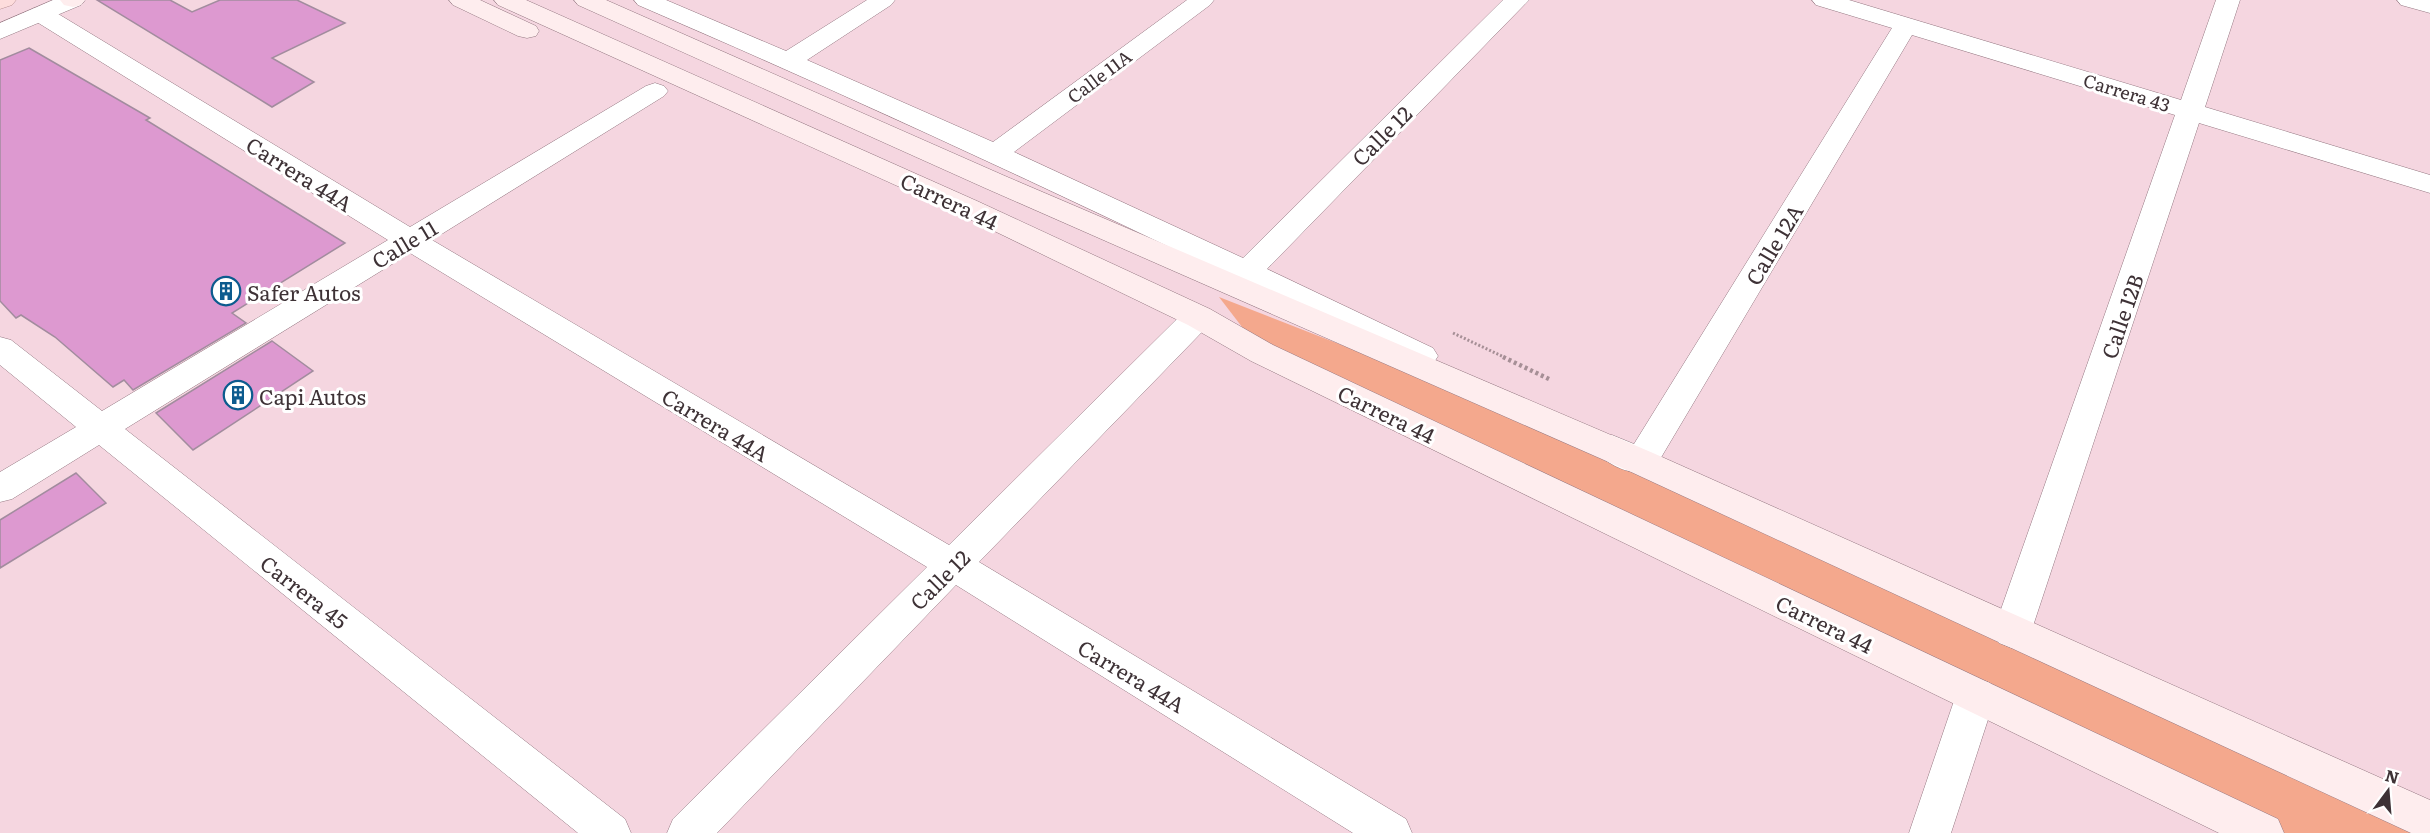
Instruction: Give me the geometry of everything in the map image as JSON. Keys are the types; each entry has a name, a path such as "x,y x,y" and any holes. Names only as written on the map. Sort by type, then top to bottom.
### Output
{"main road":[{"path":"0,2 4,0"},
{"path":"461,0 655,91 1190,325 1262,353"},
{"name":"Carrera 44","path":"506,0 967,207 1199,317 1262,353 2263,833"},
{"name":"Carrera 44","path":"586,0 996,168 2430,821"}],"street":[{"path":"0,32 73,0"},
{"name":"Carrera 44","path":"646,0 789,60 996,168 1247,272 1641,462"},
{"path":"789,60 883,0"},
{"name":"Calle 11A","path":"996,168 1203,0"},
{"name":"Calle 12","path":"1247,272 1517,0"},
{"name":"Carrera 43","path":"1824,0 2430,184"},
{"name":"Calle 12B","path":"2012,632 2228,0"},
{"path":"2409,0 2430,6"},
{"name":"Carrera 44A","path":"41,14 410,240 953,566 1391,833"},
{"name":"Calle 12A","path":"1641,462 1906,25"},
{"name":"Calle 11","path":"0,489 655,91"},
{"name":"Calle 12","path":"688,833 1190,325"},
{"name":"Carrera 45","path":"0,348 610,833"},
{"path":"1930,833 1976,695"}],"shaded area":[{"path":"1219,297 1641,462 2430,833 2263,833 1262,353"}],"building":[{"path":"97,0 170,0 192,12 220,0 297,0 345,23 272,58 314,82 272,107"},
{"path":"29,48 150,118 146,120 345,243 232,313 246,323 133,390 124,380 113,387 55,337 21,315 16,318 0,301 0,60"},
{"name":"Capi Autos","path":"272,341 313,371 193,450 156,413"},
{"path":"76,473 106,503 0,568 0,520"}],"place":[{"name":"Safer Autos","path":"226,291"},
{"name":"Capi Autos","path":"238,395"}]}
